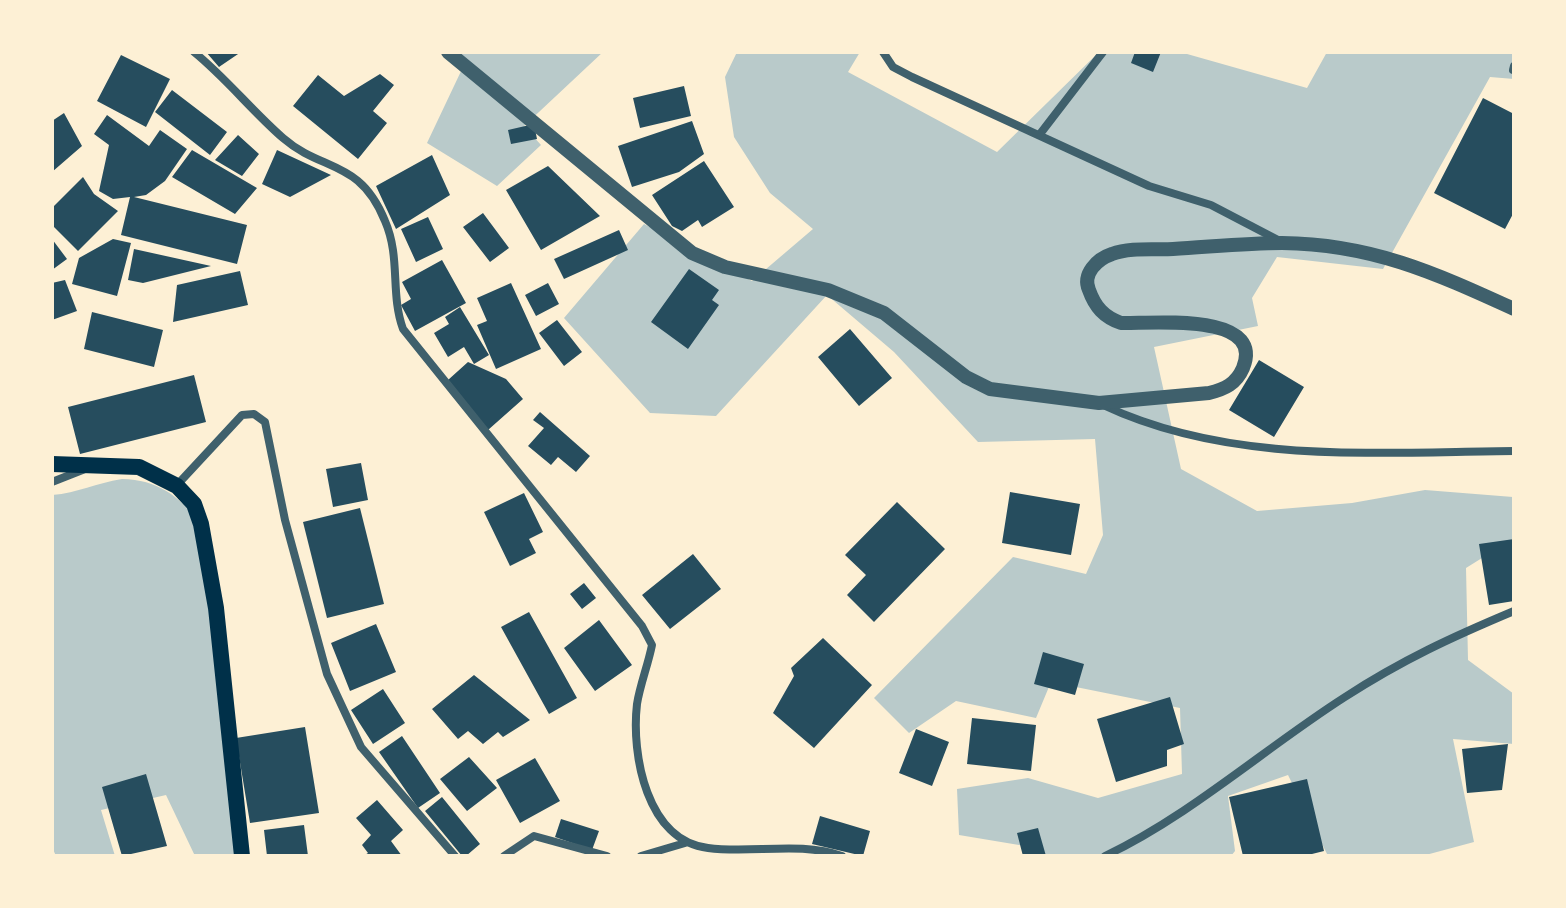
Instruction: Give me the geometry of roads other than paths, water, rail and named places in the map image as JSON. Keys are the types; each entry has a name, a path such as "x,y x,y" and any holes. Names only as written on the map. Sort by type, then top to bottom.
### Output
{"main road":[{"path":"52,464 139,467 177,486 194,504 201,524 214,594 242,856"}],"street":[{"path":"194,52 284,139 339,166 374,199 397,255 396,298 403,329 642,626 652,645 637,703 635,750 647,793 664,820 685,843"},
{"path":"448,52 692,253 725,267 828,290 884,313 966,377 990,389 1099,403 1218,391 1238,378 1245,363 1242,346 1229,329 1212,324 1121,323 1107,319 1087,287 1087,275 1096,264 1125,251 1284,243 1394,257 1514,309"},
{"path":"883,52 893,67 912,77 1149,186 1211,205 1284,243"},
{"path":"1040,134 1103,52"},
{"path":"1099,403 1143,424 1247,447 1366,452 1514,451"},
{"path":"177,486 242,415 254,414 265,422 285,520 327,674 361,747 455,856"},
{"path":"52,482 94,466"},
{"path":"1105,856 1392,668 1429,646 1514,611"},
{"path":"504,856 534,836 607,856"},
{"path":"641,856 685,843 708,848 807,848 842,856"}]}
